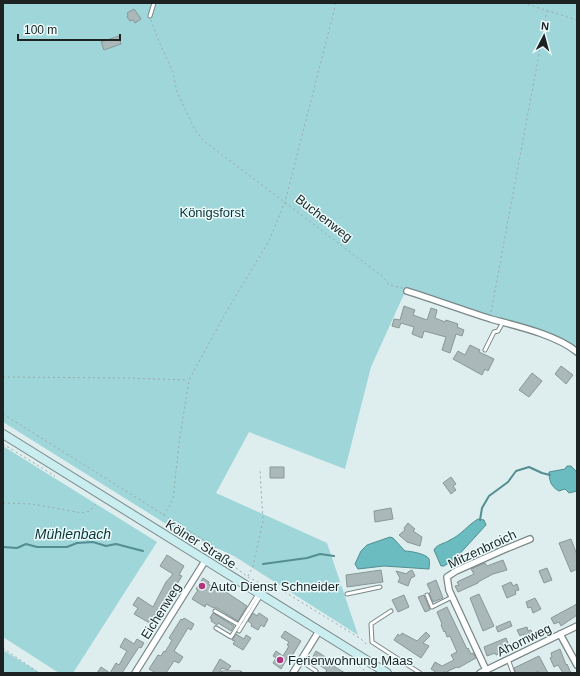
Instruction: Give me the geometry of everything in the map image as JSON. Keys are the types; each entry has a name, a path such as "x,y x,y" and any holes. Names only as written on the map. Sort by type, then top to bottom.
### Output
{"main road":[{"name":"Kölner Straße","path":"3,434 205,561 246,581 260,594 387,673"}],"street":[{"path":"407,291 558,340 572,347 577,352"},
{"name":"Mitzenbroich","path":"486,670 449,590 447,577 456,571 530,539"},
{"name":"Eichenweg","path":"135,673 205,561"},
{"name":"Ahornweg","path":"480,673 577,626"},
{"path":"293,673 319,631"},
{"path":"560,634 577,665"}],"lane":[{"path":"150,16 154,3"},
{"path":"485,350 494,332 498,331 503,322"},
{"path":"347,594 380,587"},
{"path":"216,628 231,637 260,594"},
{"path":"239,631 260,594"},
{"path":"427,595 432,607 452,597"},
{"path":"215,611 239,625"},
{"path":"391,611 371,624 372,644 420,673"},
{"path":"508,659 513,673"},
{"path":"300,661 316,671"},
{"path":"223,673 240,673"}],"path":[{"path":"163,515 170,507 173,499 179,443 189,380 225,314 269,241 285,202 336,3"},
{"path":"523,3 577,20"},
{"path":"490,318 547,11"},
{"name":"Buchenweg","path":"150,16 160,44 173,72 177,92 195,130 204,141 383,277 389,285 399,287 407,291"},
{"path":"3,377 189,380"},
{"path":"3,414 215,547 246,581 280,589 366,644 372,644"},
{"path":"246,581 253,566 263,521 260,471"},
{"path":"3,503 32,504 82,513 90,511 97,502"},
{"path":"3,648 39,673"}],"green space":[{"name":"Königsforst","path":"3,3 577,3 577,350 571,346 404,294 371,367 345,469 249,432 216,493 327,543 358,635 234,556 171,527 3,422"},
{"path":"3,446 157,542 73,673 59,673 3,637"},
{"path":"3,650 40,673 4,673"}],"shaded area":[{"path":"567,466 571,466 577,472 577,491 569,493 565,489 559,491 554,487 551,483 549,475 549,472 565,469"},
{"path":"478,519 484,520 486,525 455,559 444,566 441,566 434,550 435,548 458,535"},
{"path":"390,537 393,538 405,551 418,553 428,557 429,569 384,566 358,569 355,564 361,551 367,545"}],"building":[{"path":"134,9 141,19 135,23 133,20 130,21 127,17 127,13"},
{"path":"119,36 121,44 104,50 101,42"},
{"path":"404,306 415,310 413,315 427,320 431,308 437,310 435,318 445,322 446,320 458,324 457,327 464,330 462,336 456,334 450,353 442,350 446,337 424,331 422,338 412,334 414,327 401,323 399,328 392,326 394,319 400,320"},
{"path":"470,345 480,350 479,352 494,359 488,371 485,369 482,375 453,359 458,351 465,355"},
{"path":"561,366 573,375 566,384 555,374"},
{"path":"532,373 542,381 529,397 519,390"},
{"path":"270,467 284,467 284,478 270,478"},
{"path":"451,477 456,484 453,486 456,490 451,494 443,483"},
{"path":"391,508 393,519 375,522 374,511"},
{"path":"408,523 415,529 413,531 422,537 420,546 407,542 399,535 405,530 404,528"},
{"path":"571,539 577,555 577,569 571,572 559,543"},
{"path":"167,555 184,566 179,575 182,576 177,584 177,588 168,602 167,607 164,611 155,615 160,618 155,626 134,614 138,608 133,605 138,597 153,607 166,582 173,574 160,566"},
{"path":"503,560 507,570 493,574 458,592 455,586 459,585 457,582 474,574 471,569 485,563 487,566"},
{"path":"547,568 552,580 544,583 539,571"},
{"path":"381,570 383,582 347,587 346,575"},
{"path":"412,570 415,576 411,578 408,586 398,582 400,578 396,571 407,574"},
{"path":"203,578 209,582 208,584 218,590 220,588 247,606 238,621 217,608 206,604 205,607 192,599"},
{"path":"436,580 443,598 433,602 429,593 431,592 427,584"},
{"path":"511,582 513,586 517,584 519,590 515,591 516,594 507,598 502,586"},
{"path":"479,594 494,626 483,631 470,598"},
{"path":"404,595 409,607 398,612 392,600"},
{"path":"424,595 430,610 425,612 418,597"},
{"path":"535,598 541,609 533,613 531,607 528,608 526,602"},
{"path":"577,604 577,615 561,626 559,622 554,624 551,618"},
{"path":"447,607 467,649 468,648 471,654 473,653 476,658 448,672 437,673 431,669 435,662 442,666 454,660 451,655 457,652 450,636 447,637 445,631 444,632 437,612"},
{"path":"213,613 234,626 231,631 218,623 217,625 211,621 212,619 210,618"},
{"path":"253,613 257,616 259,613 268,619 264,627 261,625 258,630 251,626 252,624 248,621"},
{"path":"184,618 194,624 191,630 188,628 174,651 183,657 179,663 174,661 166,673 156,673 149,669 158,655 161,656 164,651 165,652 172,640 169,638 181,619 182,620"},
{"path":"510,621 512,626 498,632 496,627"},
{"path":"527,627 528,631 531,630 534,638 526,641 523,634 520,636 517,630"},
{"path":"285,631 301,641 290,659 288,657 281,669 273,663 276,658 273,656 276,651 283,656 289,646 287,645 289,642 281,637"},
{"path":"426,632 430,636 423,643 429,646 421,658 394,640 398,634 400,636 402,633 417,641"},
{"path":"236,634 244,639 246,635 251,638 243,650 233,644 235,641 232,640"},
{"path":"125,638 134,644 137,639 144,643 141,648 139,647 122,673 110,673 116,663 119,665 127,651 120,647"},
{"path":"506,638 509,646 502,650 503,652 496,655 495,653 487,656 484,647"},
{"path":"560,649 566,665 567,664 571,673 563,673 558,665 554,667 550,658 552,657 551,653"},
{"path":"316,651 327,658 325,661 345,673 325,673 327,670 311,660"},
{"path":"539,656 548,673 539,673 538,671 534,673 516,673 514,668"},
{"path":"220,659 231,666 228,670 222,668 219,673 212,673"},
{"path":"101,667 110,673 97,673"}],"waterway":[{"name":"Mühlenbach","path":"480,520 482,508 489,496 508,482 516,471 529,467 550,475"},
{"name":"Mühlenbach","path":"3,547 17,548 26,544 37,547 67,547 77,543 93,542 106,546 116,544 143,551"},
{"name":"Mühlenbach","path":"263,564 307,558 320,554 334,556"}],"place":[{"name":"Auto Dienst Schneider","path":"202,586"},
{"name":"Ferienwohnung Maas","path":"280,660"}]}
